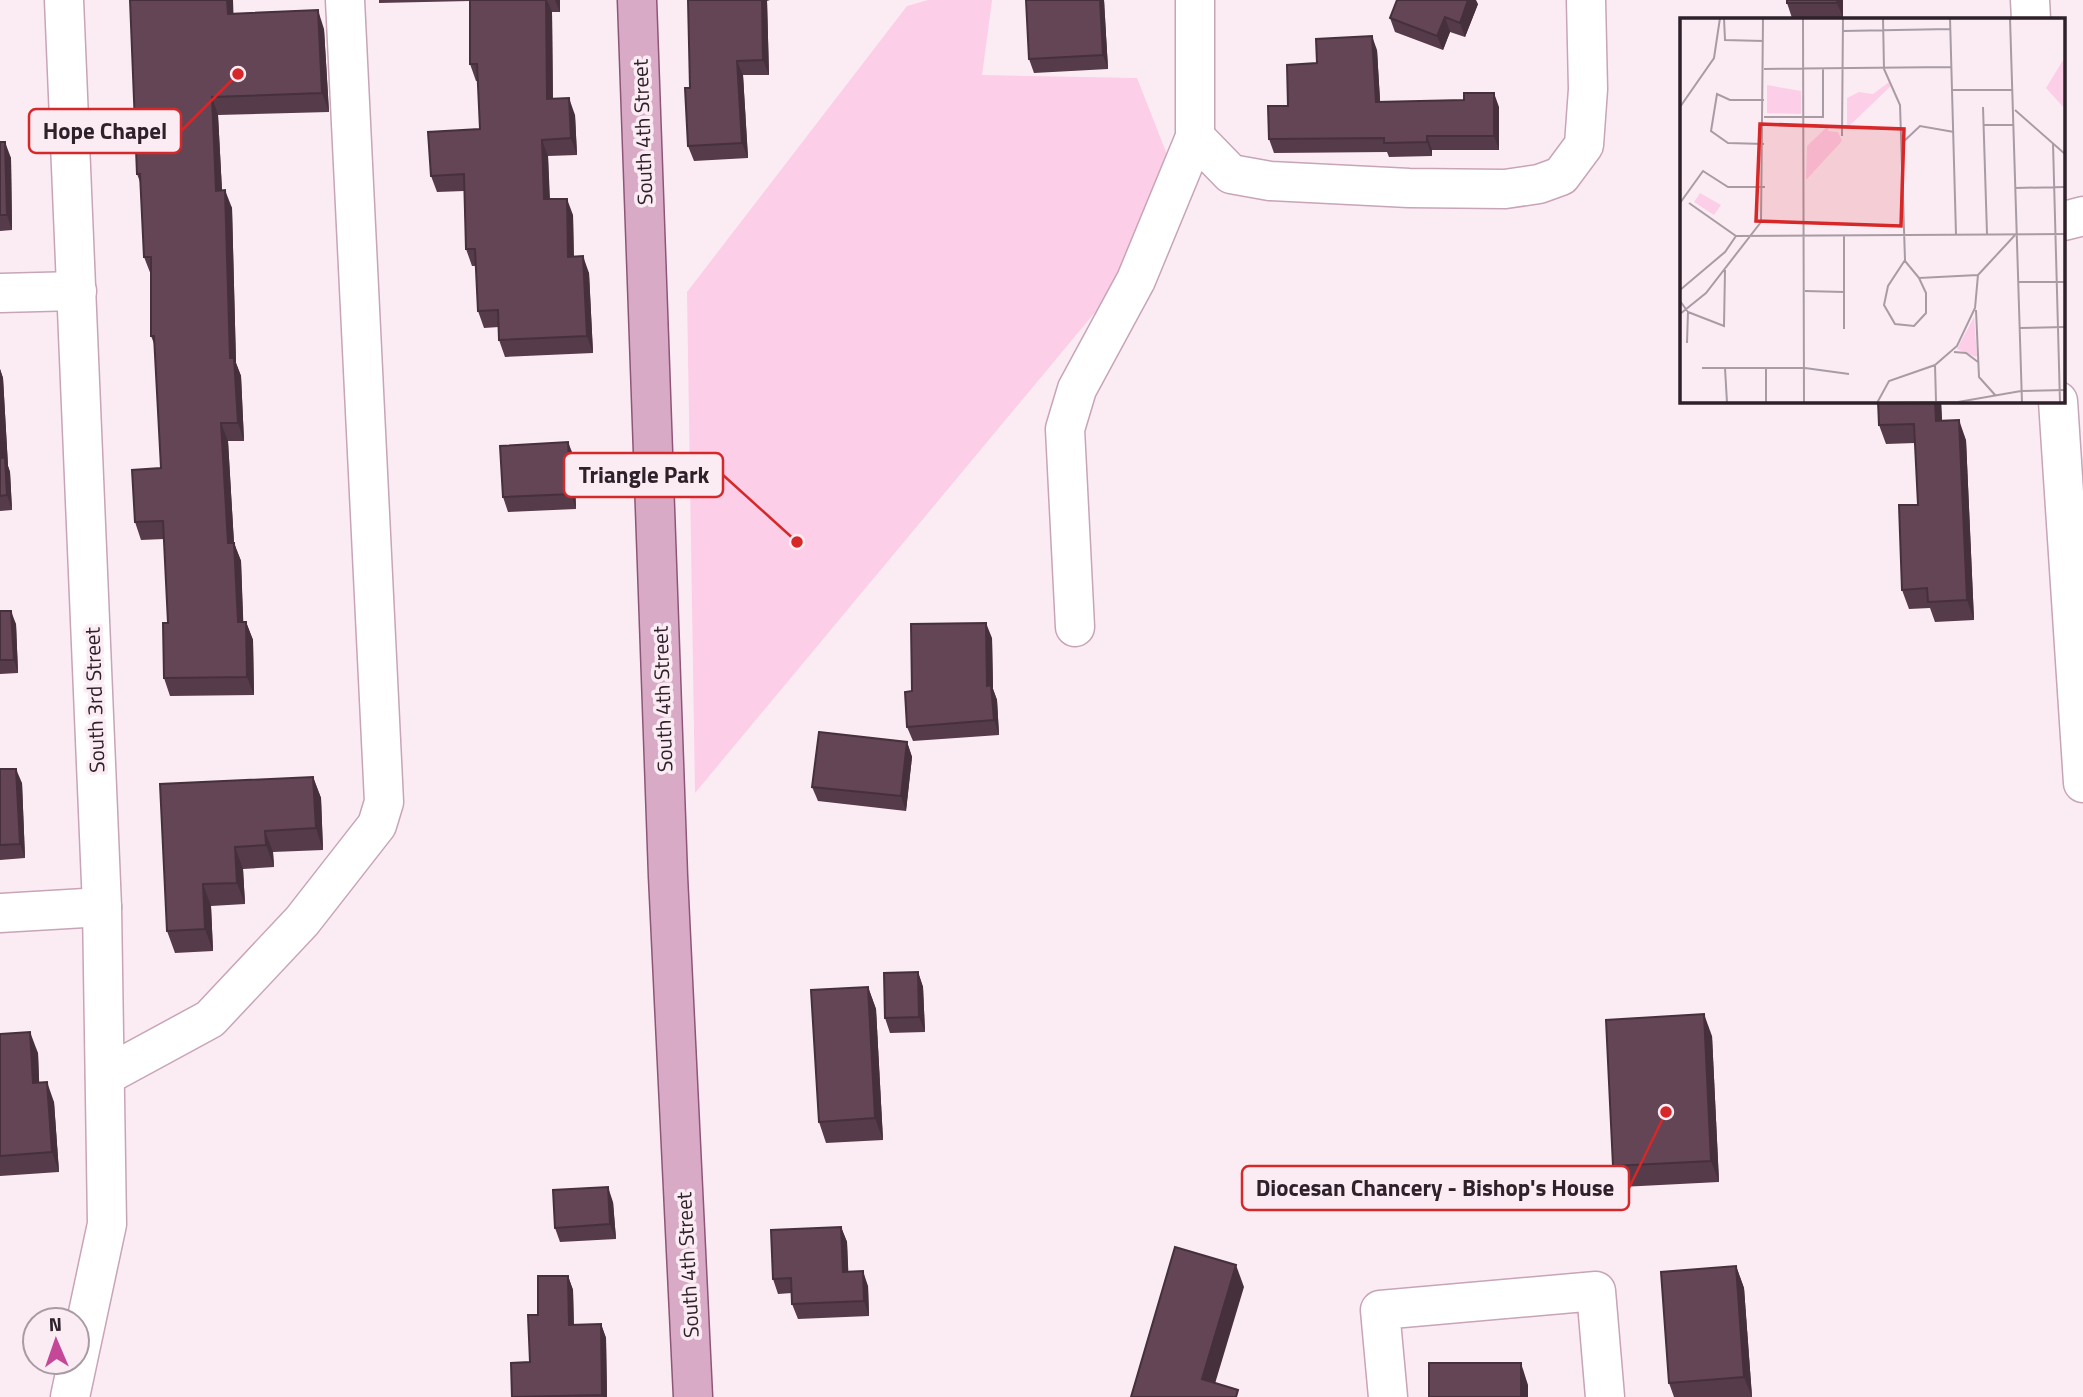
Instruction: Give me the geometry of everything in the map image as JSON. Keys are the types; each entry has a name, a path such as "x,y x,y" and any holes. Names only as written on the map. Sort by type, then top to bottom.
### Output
{"main road":[{"name":"South 4th Street","path":"637,0 668,876 693,1397"}],"street":[{"name":"South 3rd Street","path":"64,0 102,907 107,1224 70,1397"},
{"path":"105,1076 210,1019 302,921 377,825 384,802 345,0"},
{"path":"1075,627 1065,429 1077,389 1136,280 1195,137 1195,0"},
{"path":"1195,137 1231,174 1270,181 1409,188 1504,189 1539,184 1561,176 1584,145 1588,89 1586,0"},
{"path":"2030,0 2032,18"},
{"path":"2066,220 2083,216"},
{"path":"0,293 77,291"},
{"path":"2058,402 2083,783"},
{"path":"0,913 102,907"},
{"path":"1388,1397 1380,1310 1596,1291 1605,1397"}],"shaded area":[{"path":"928,0 992,0 982,75 1137,78 1186,203 695,793 687,292 907,6"}],"building":[{"path":"130,0 227,0 228,14 318,10 322,93 212,97 216,191 225,190 230,358 234,358 238,423 221,423 228,543 234,543 238,622 246,622 247,677 164,678 163,623 168,623 163,521 135,522 132,470 161,468 154,336 151,336 151,257 144,257 140,174 137,174"},
{"path":"470,0 546,0 547,99 569,98 571,138 542,140 544,199 567,199 568,257 583,256 587,336 499,340 498,310 478,311 475,249 466,249 464,174 431,176 428,132 480,129 477,64 470,64"},
{"path":"688,0 762,0 763,60 737,61 742,143 688,146 685,88 690,88"},
{"path":"1026,0 1100,0 1103,55 1029,59"},
{"path":"1397,0 1468,0 1460,23 1445,17 1437,36 1390,18"},
{"path":"1787,0 1837,0 1837,3 1787,3"},
{"path":"1372,36 1376,102 1464,100 1464,93 1494,93 1494,136 1427,136 1427,142 1384,143 1384,138 1269,139 1268,106 1288,106 1287,65 1317,63 1316,39"},
{"path":"0,142 5,142 7,215 0,215"},
{"path":"1878,402 1935,402 1936,421 1959,420 1967,600 1928,602 1927,588 1902,590 1899,505 1918,505 1914,424 1879,425"},
{"path":"0,405 2,458 5,458 7,495 0,496"},
{"path":"568,442 571,494 503,497 500,446"},
{"path":"0,611 11,611 14,660 0,660"},
{"path":"986,623 987,686 991,685 994,720 907,727 905,692 912,691 911,624"},
{"path":"819,732 907,742 901,796 812,787"},
{"path":"0,769 16,769 20,844 0,845"},
{"path":"313,777 316,828 265,831 266,845 235,847 237,883 203,884 205,929 167,931 160,784"},
{"path":"918,972 919,1017 885,1018 884,973"},
{"path":"868,987 875,1118 819,1122 811,990"},
{"path":"1704,1014 1711,1161 1613,1166 1606,1020"},
{"path":"30,1032 33,1083 47,1082 52,1152 0,1156 0,1034"},
{"path":"608,1187 610,1224 555,1228 553,1190"},
{"path":"841,1227 843,1272 863,1271 864,1301 792,1304 791,1278 773,1279 771,1230"},
{"path":"1175,1247 1236,1265 1202,1379 1238,1390 1236,1397 1131,1397"},
{"path":"1736,1266 1744,1377 1669,1383 1661,1272"},
{"path":"538,1276 568,1276 569,1325 601,1324 602,1395 512,1397 511,1363 530,1362 528,1315 538,1315"},
{"path":"1429,1363 1521,1363 1521,1397 1429,1397"}],"place":[{"name":"Hope Chapel","path":"238,74"},
{"name":"Triangle Park","path":"797,542"},
{"name":"Diocesan Chancery - Bishop's House","path":"1666,1112"}]}
